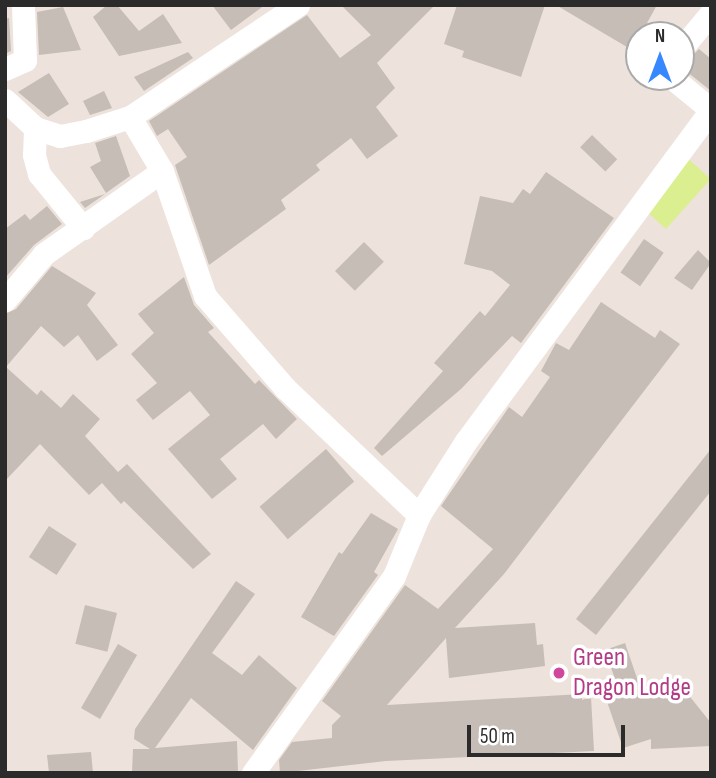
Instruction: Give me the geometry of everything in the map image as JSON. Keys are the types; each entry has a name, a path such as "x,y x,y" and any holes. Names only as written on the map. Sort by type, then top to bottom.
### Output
{"street":[{"path":"5,69 25,60 23,5"},
{"path":"5,100 35,128 60,136 130,117 298,5"},
{"path":"695,32 711,13"},
{"path":"253,773 394,576 419,515 466,441 708,114 709,108 688,91"},
{"path":"130,117 162,171 205,296 285,388 419,515"},
{"path":"35,128 34,155 39,174 83,228"},
{"path":"5,300 44,254 162,171"}],"green space":[{"path":"684,155 711,179 666,229 639,205"}],"building":[{"path":"107,5 117,5 139,31 163,14 182,43 119,56 93,17"},
{"path":"212,5 265,5 231,30"},
{"path":"341,5 435,5 377,63 395,88 376,107 398,136 367,159 351,138 316,165 320,170 281,200 286,209 209,265 175,165 187,157 168,129 157,136 149,121 307,15 340,58 371,35"},
{"path":"457,5 545,5 521,77 462,57 464,51 444,44"},
{"path":"556,5 657,5 648,21 625,21 625,46"},
{"path":"63,7 81,50 39,55 37,12"},
{"path":"9,18 11,51 5,54 5,19"},
{"path":"699,49 711,59 711,91 695,78 695,53"},
{"path":"188,52 193,58 144,91 134,77"},
{"path":"49,73 69,104 48,117 18,92"},
{"path":"104,91 112,108 90,115 83,101"},
{"path":"592,135 617,159 605,172 580,147"},
{"path":"116,136 130,176 106,193 90,167 101,161 95,143"},
{"path":"546,172 614,218 521,343 512,336 461,389 382,456 374,448 443,371 434,363 480,311 485,316 510,285 492,271 464,264 480,196 513,203 523,189 530,194"},
{"path":"105,194 85,208 80,202"},
{"path":"47,206 62,224 34,245 5,278 5,229 25,214 30,220"},
{"path":"644,239 664,253 640,286 620,273"},
{"path":"364,242 384,262 355,291 335,271"},
{"path":"698,250 711,263 692,290 674,278"},
{"path":"52,266 96,293 87,305 118,345 97,361 78,335 64,347 41,326 6,367 37,395 41,390 61,408 73,394 100,419 85,436 118,472 127,464 211,554 193,569 124,501 121,504 102,483 89,495 40,444 5,481 5,314 16,309"},
{"path":"184,277 194,305 214,328 208,332 255,384 259,380 297,419 276,439 263,424 220,459 237,479 212,499 168,449 210,415 190,391 153,420 136,400 157,383 131,354 154,333 138,314"},
{"path":"601,302 655,338 660,330 680,344 504,574 455,628 535,623 537,645 543,644 545,666 449,678 446,638 387,705 582,694 582,700 591,697 594,751 386,761 280,773 279,760 292,742 332,738 332,725 341,716 322,701 405,585 438,609 493,549 441,506 509,407 522,417 550,377 541,371 556,343 569,350"},
{"path":"326,449 354,481 288,539 260,507"},
{"path":"711,449 711,491 596,635 576,619"},
{"path":"371,513 398,529 374,572 378,575 334,636 301,617 339,552 342,554"},
{"path":"49,526 77,544 57,575 29,557"},
{"path":"236,581 255,594 212,653 242,675 259,655 297,688 253,750 191,698 155,748 237,741 238,773 132,773 133,749 150,749 134,739 135,729"},
{"path":"85,605 117,613 107,652 75,644"},
{"path":"625,643 639,684 679,683 711,723 711,746 651,749 651,739 623,748 604,693 618,688 605,650"},
{"path":"118,644 137,655 100,719 81,708"},
{"path":"91,752 93,773 49,773 47,755"}],"place":[{"name":"Green Dragon Lodge","path":"559,673"}]}
